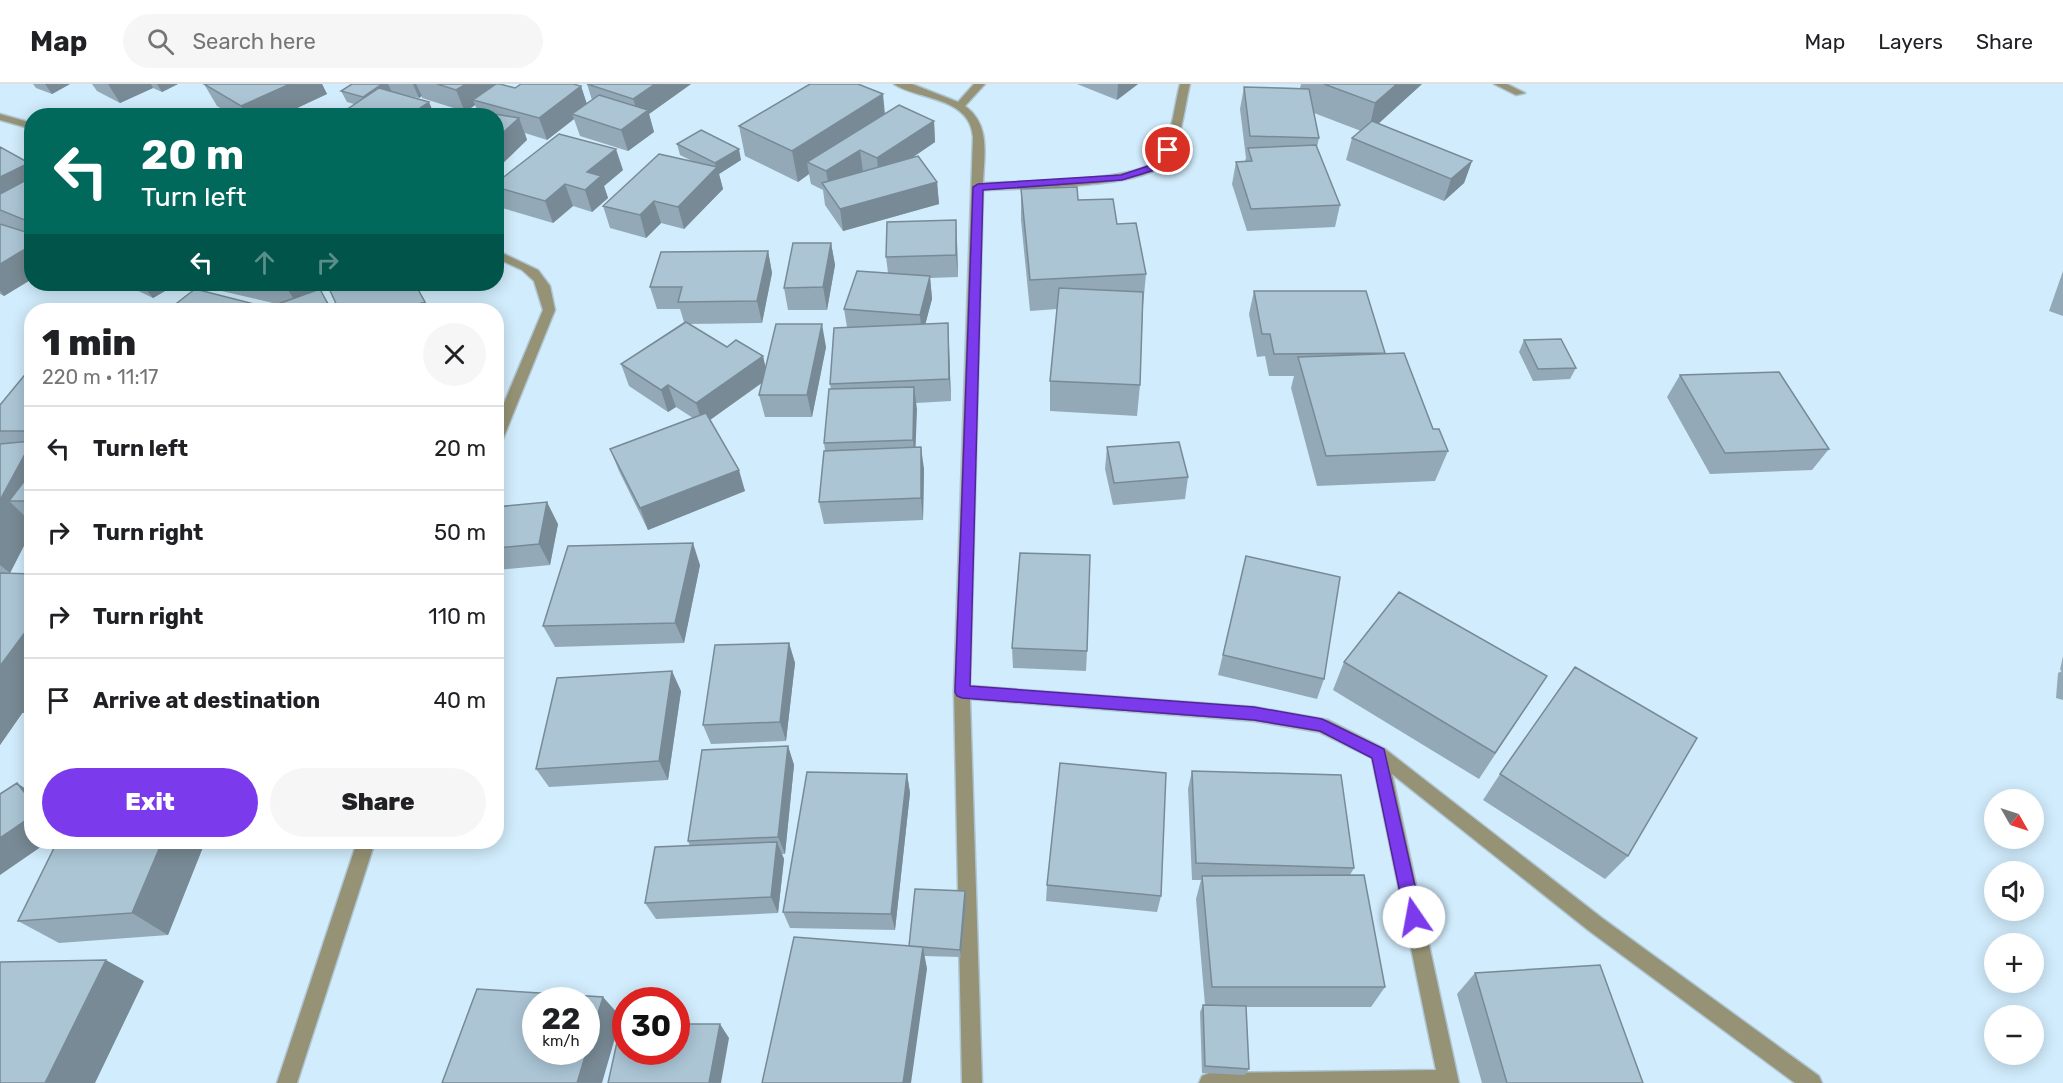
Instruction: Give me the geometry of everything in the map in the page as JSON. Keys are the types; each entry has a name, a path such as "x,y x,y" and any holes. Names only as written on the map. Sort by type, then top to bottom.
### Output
{"street":[{"path":"900,84 936,94 969,114 978,128 962,692 972,1083"},
{"path":"958,107 980,84"},
{"path":"978,187 1122,177 1158,166 1168,150 1185,84"},
{"path":"1499,84 1520,93"},
{"path":"0,117 24,124"},
{"path":"504,257 536,272 547,292 549,310 504,420"},
{"path":"962,692 1254,714 1322,725 1379,754 1595,924 1812,1083"},
{"path":"1209,1083 1449,1081 1379,754"},
{"path":"287,1083 364,849"}],"building":[{"path":"204,84 290,84 241,106"},
{"path":"352,84 382,84 363,97 341,91"},
{"path":"437,84 466,84 456,90"},
{"path":"496,84 515,88 521,84 581,86 539,118 473,100"},
{"path":"587,84 655,84 633,99"},
{"path":"810,84 858,84 883,94 792,151 739,126"},
{"path":"1324,84 1397,84 1375,103"},
{"path":"1244,87 1309,89 1319,138 1250,136"},
{"path":"379,88 429,102 420,108 349,108"},
{"path":"599,95 648,110 621,130 572,114"},
{"path":"899,105 934,121 877,158 860,150 826,171 807,162"},
{"path":"504,116 519,118 504,132"},
{"path":"1372,121 1472,161 1451,179 1352,138"},
{"path":"701,130 739,149 715,163 677,144"},
{"path":"559,134 616,149 587,172 601,176 585,190 565,184 545,201 504,189 504,177"},
{"path":"1316,145 1340,205 1251,209 1236,162 1252,161 1248,148"},
{"path":"0,147 24,160 24,165 0,177"},
{"path":"659,154 717,167 678,207 654,201 640,215 603,206"},
{"path":"918,156 937,182 840,209 822,183"},
{"path":"24,181 24,220 0,210 0,194"},
{"path":"1077,187 1078,200 1113,199 1117,224 1136,223 1146,274 1030,280 1021,189"},
{"path":"956,220 956,255 886,257 887,222"},
{"path":"0,224 24,232 24,250 0,264"},
{"path":"793,243 831,243 823,287 784,288"},
{"path":"768,251 757,301 678,302 682,287 650,287 661,252"},
{"path":"857,271 930,276 920,315 844,309"},
{"path":"1059,288 1143,292 1140,385 1050,381"},
{"path":"192,291 203,291 250,303 177,303"},
{"path":"314,291 321,291 327,303 281,303"},
{"path":"330,291 419,291 425,302 422,303 336,303"},
{"path":"1254,291 1366,291 1385,353 1274,354 1270,334 1262,334"},
{"path":"686,322 727,347 736,340 763,356 696,403 668,385 661,390 621,364"},
{"path":"948,323 949,379 830,384 834,328"},
{"path":"776,324 822,324 807,395 759,395"},
{"path":"1561,339 1576,368 1538,369 1524,340"},
{"path":"1404,353 1433,429 1439,429 1448,451 1326,456 1298,357"},
{"path":"1779,372 1829,449 1725,453 1680,375"},
{"path":"24,376 24,431 0,431 0,405"},
{"path":"914,387 913,440 824,443 829,389"},
{"path":"706,413 739,470 640,508 610,449"},
{"path":"24,442 24,456 0,500 0,444"},
{"path":"1179,442 1188,477 1114,483 1107,447"},
{"path":"921,447 921,498 819,502 824,451"},
{"path":"24,481 24,501 9,501"},
{"path":"547,502 539,544 504,547 504,506"},
{"path":"693,543 675,623 543,626 568,546"},
{"path":"1020,553 1090,555 1087,651 1012,648"},
{"path":"1246,556 1340,577 1324,679 1223,655"},
{"path":"0,573 24,574 24,634 0,666"},
{"path":"1399,592 1547,676 1495,753 1344,662"},
{"path":"789,643 780,722 703,725 715,645"},
{"path":"1575,667 1697,738 1628,856 1500,774"},
{"path":"672,671 659,761 536,769 557,678"},
{"path":"788,746 778,837 688,841 702,750"},
{"path":"1060,763 1166,773 1161,896 1047,885"},
{"path":"1192,771 1341,775 1354,868 1196,863"},
{"path":"807,772 907,774 891,914 783,912"},
{"path":"17,783 24,792 24,822 0,838 0,794"},
{"path":"777,842 771,897 645,903 655,847"},
{"path":"54,849 159,849 132,913 18,921"},
{"path":"1364,875 1385,987 1212,987 1202,876"},
{"path":"915,889 965,891 960,950 909,946"},
{"path":"794,937 923,947 903,1083 762,1083"},
{"path":"106,960 45,1083 0,1083 0,962"},
{"path":"1600,965 1643,1083 1507,1083 1475,973"},
{"path":"477,989 522,992 522,1065 582,1065 577,1083 442,1083"},
{"path":"1203,1005 1246,1006 1249,1069 1205,1066"},
{"path":"690,1024 720,1024 709,1083 608,1083 612,1065 690,1065"}],"route":[{"path":"1168,150 1158,166 1122,177 978,187 962,692 1254,714 1322,725 1379,754 1414,917"}]}
